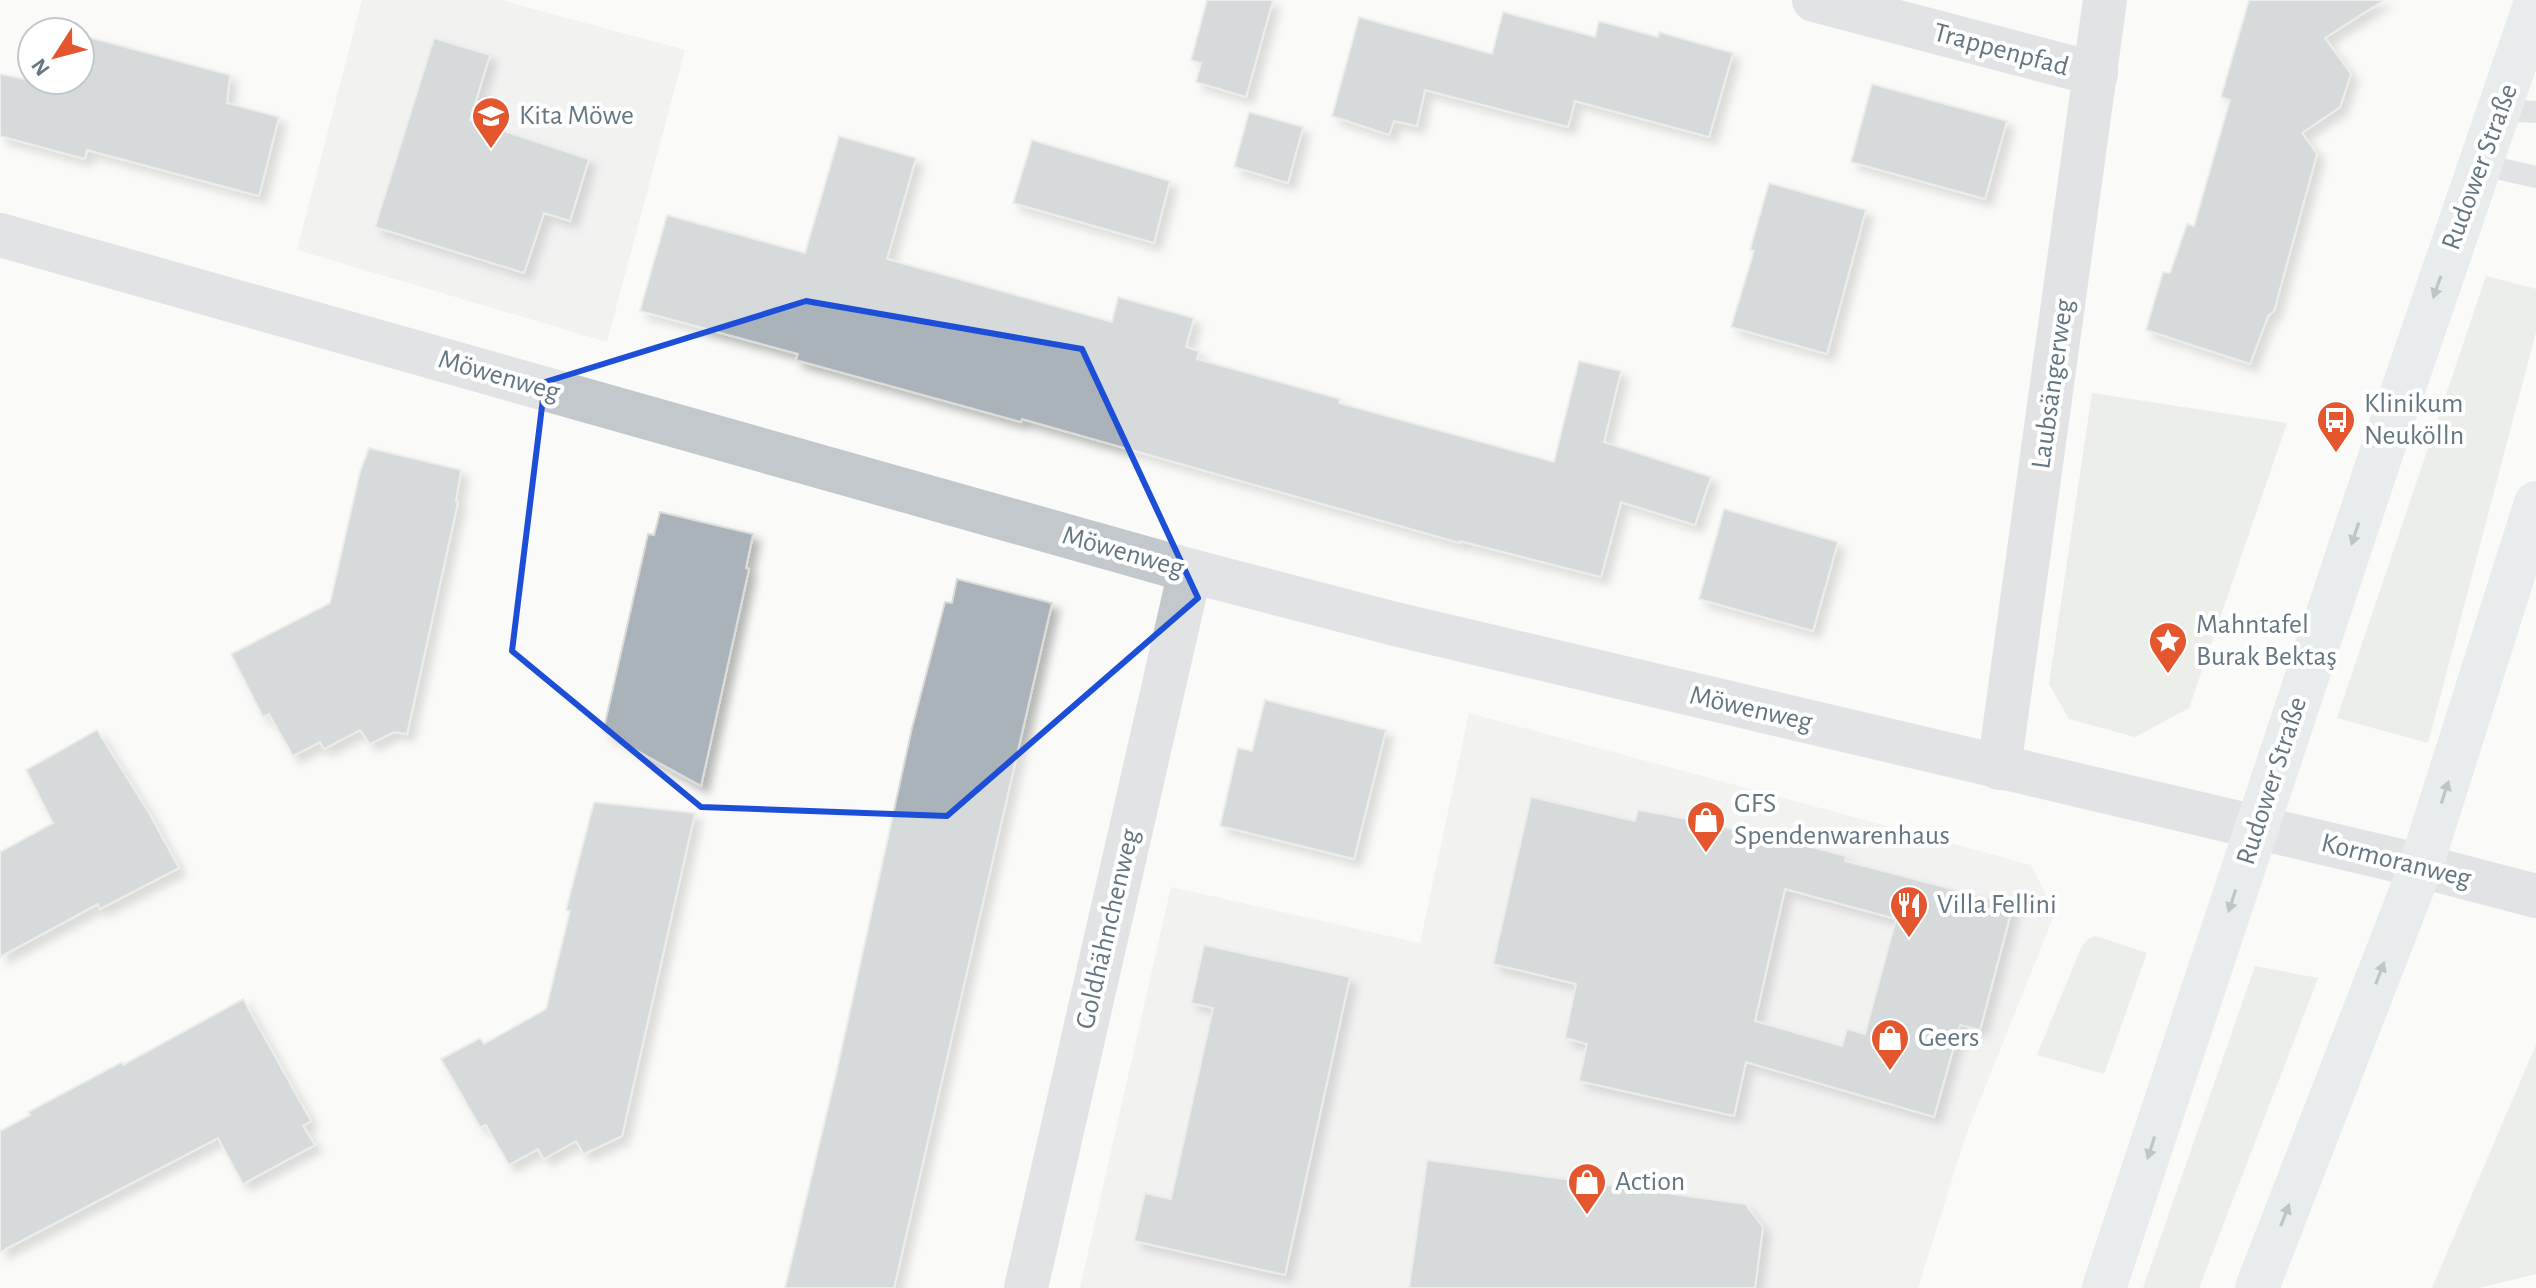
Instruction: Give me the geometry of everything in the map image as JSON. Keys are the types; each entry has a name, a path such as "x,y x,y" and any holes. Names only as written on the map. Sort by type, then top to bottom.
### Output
{"main road":[{"name":"Rudower Straße","path":"2104,1288 2479,164 2518,111 2536,2"},
{"path":"2257,1288 2421,866 2536,503"}],"street":[{"name":"Trappenpfad","path":"1814,0 2096,74"},
{"name":"Laubsängerweg","path":"1999,768 2105,0"},
{"name":"Möwenweg","path":"0,235 1190,571 1395,624 2256,827"},
{"name":"Goldhähnchenweg","path":"1026,1288 1190,571"},
{"name":"Kormoranweg","path":"2256,827 2536,896"}],"lane":[{"path":"2479,164 2536,177"}],"highlighted area":[{"path":"806,301 1082,349 1198,598 947,816 701,807 512,651 545,382"}],"shaded area":[{"name":"Kita Möwe","path":"362,0 501,0 685,50 607,342 297,250"},
{"path":"2486,276 2536,289 2536,332 2428,743 2337,718"},
{"path":"2092,393 2287,423 2189,708 2135,737 2069,719 2049,684"},
{"path":"1469,713 2031,865 2055,913 1966,1135 1918,1288 1080,1288 1171,887 1420,943"},
{"path":"2095,936 2147,953 2104,1074 2037,1055 2081,948"},
{"path":"2255,966 2318,978 2199,1288 2143,1288"},
{"path":"2536,1045 2536,1274 2479,1288 2432,1288"}],"building":[{"path":"1207,0 1273,0 1246,97 1196,82 1201,63 1191,60"},
{"path":"2249,0 2384,0 2325,38 2351,74 2340,107 2302,133 2317,154 2274,311 2268,316 2250,364 2146,330 2163,272 2170,273 2187,224 2194,226 2230,100 2221,97"},
{"path":"1503,12 1595,37 1599,21 1658,37 1659,32 1733,53 1709,137 1575,101 1568,127 1425,90 1417,126 1394,121 1389,135 1332,116 1359,17 1492,54"},
{"path":"434,38 490,55 470,120 589,159 570,221 544,213 524,273 375,227"},
{"path":"96,39 230,75 227,103 279,117 259,196 87,150 85,159 0,136 0,74 16,77 16,96 96,96"},
{"path":"1872,84 2007,121 1985,199 1851,162"},
{"path":"1249,112 1303,127 1288,183 1234,167"},
{"path":"839,136 916,158 887,259 1112,322 1118,297 1194,318 1186,347 1199,351 1197,359 1340,399 1339,403 1554,462 1579,361 1621,371 1604,442 1711,477 1695,525 1621,502 1601,577 1460,543 1022,419 1021,422 796,360 798,354 640,311 667,215 805,253"},
{"path":"1032,140 1170,181 1154,243 1013,203"},
{"path":"1769,183 1866,210 1827,354 1731,327 1754,251 1750,250"},
{"path":"369,448 461,470 458,502 407,734 394,732 370,744 360,730 324,749 320,742 293,756 269,714 263,717 231,654 330,603 360,472"},
{"path":"1724,509 1838,542 1813,631 1699,599"},
{"path":"660,512 753,534 746,568 749,569 701,786 603,732 648,534 654,535"},
{"path":"957,579 1052,603 894,1288 785,1288 837,1070 912,728 945,602 952,603"},
{"path":"1265,700 1386,730 1354,859 1220,826 1238,748 1252,751"},
{"path":"97,730 179,868 100,909 98,904 0,957 0,852 53,823 26,770"},
{"path":"1531,797 1635,821 1638,810 1796,843 1846,856 1845,861 2013,905 1980,1030 1960,1025 1934,1117 1746,1062 1734,1116 1579,1081 1587,1044 1565,1038 1576,984 1493,964","holes":["1785,889 1896,919 1865,1034 1847,1029 1842,1046 1755,1021"]},
{"path":"594,802 695,813 622,1136 584,1154 576,1141 544,1159 538,1149 509,1165 486,1125 480,1127 441,1059 480,1038 484,1044 546,1009 570,911 566,910"},
{"path":"1204,945 1350,977 1285,1275 1134,1241 1145,1193 1171,1199 1213,1008 1191,1003"},
{"path":"243,999 311,1121 303,1126 315,1145 243,1184 218,1138 0,1252 0,1131 30,1115 28,1112 122,1062 123,1065"},
{"name":"Action","path":"1427,1160 1745,1204 1763,1227 1755,1288 1409,1288"}],"place":[{"name":"Kita Möwe","path":"491,150"},
{"name":"Klinikum Neukölln","path":"2336,454"},
{"name":"Mahntafel Burak Bektaş","path":"2168,675"},
{"name":"GFS Spendenwarenhaus","path":"1706,854"},
{"name":"Villa Fellini","path":"1909,939"},
{"name":"Geers","path":"1890,1072"},
{"name":"Action","path":"1587,1216"}]}
